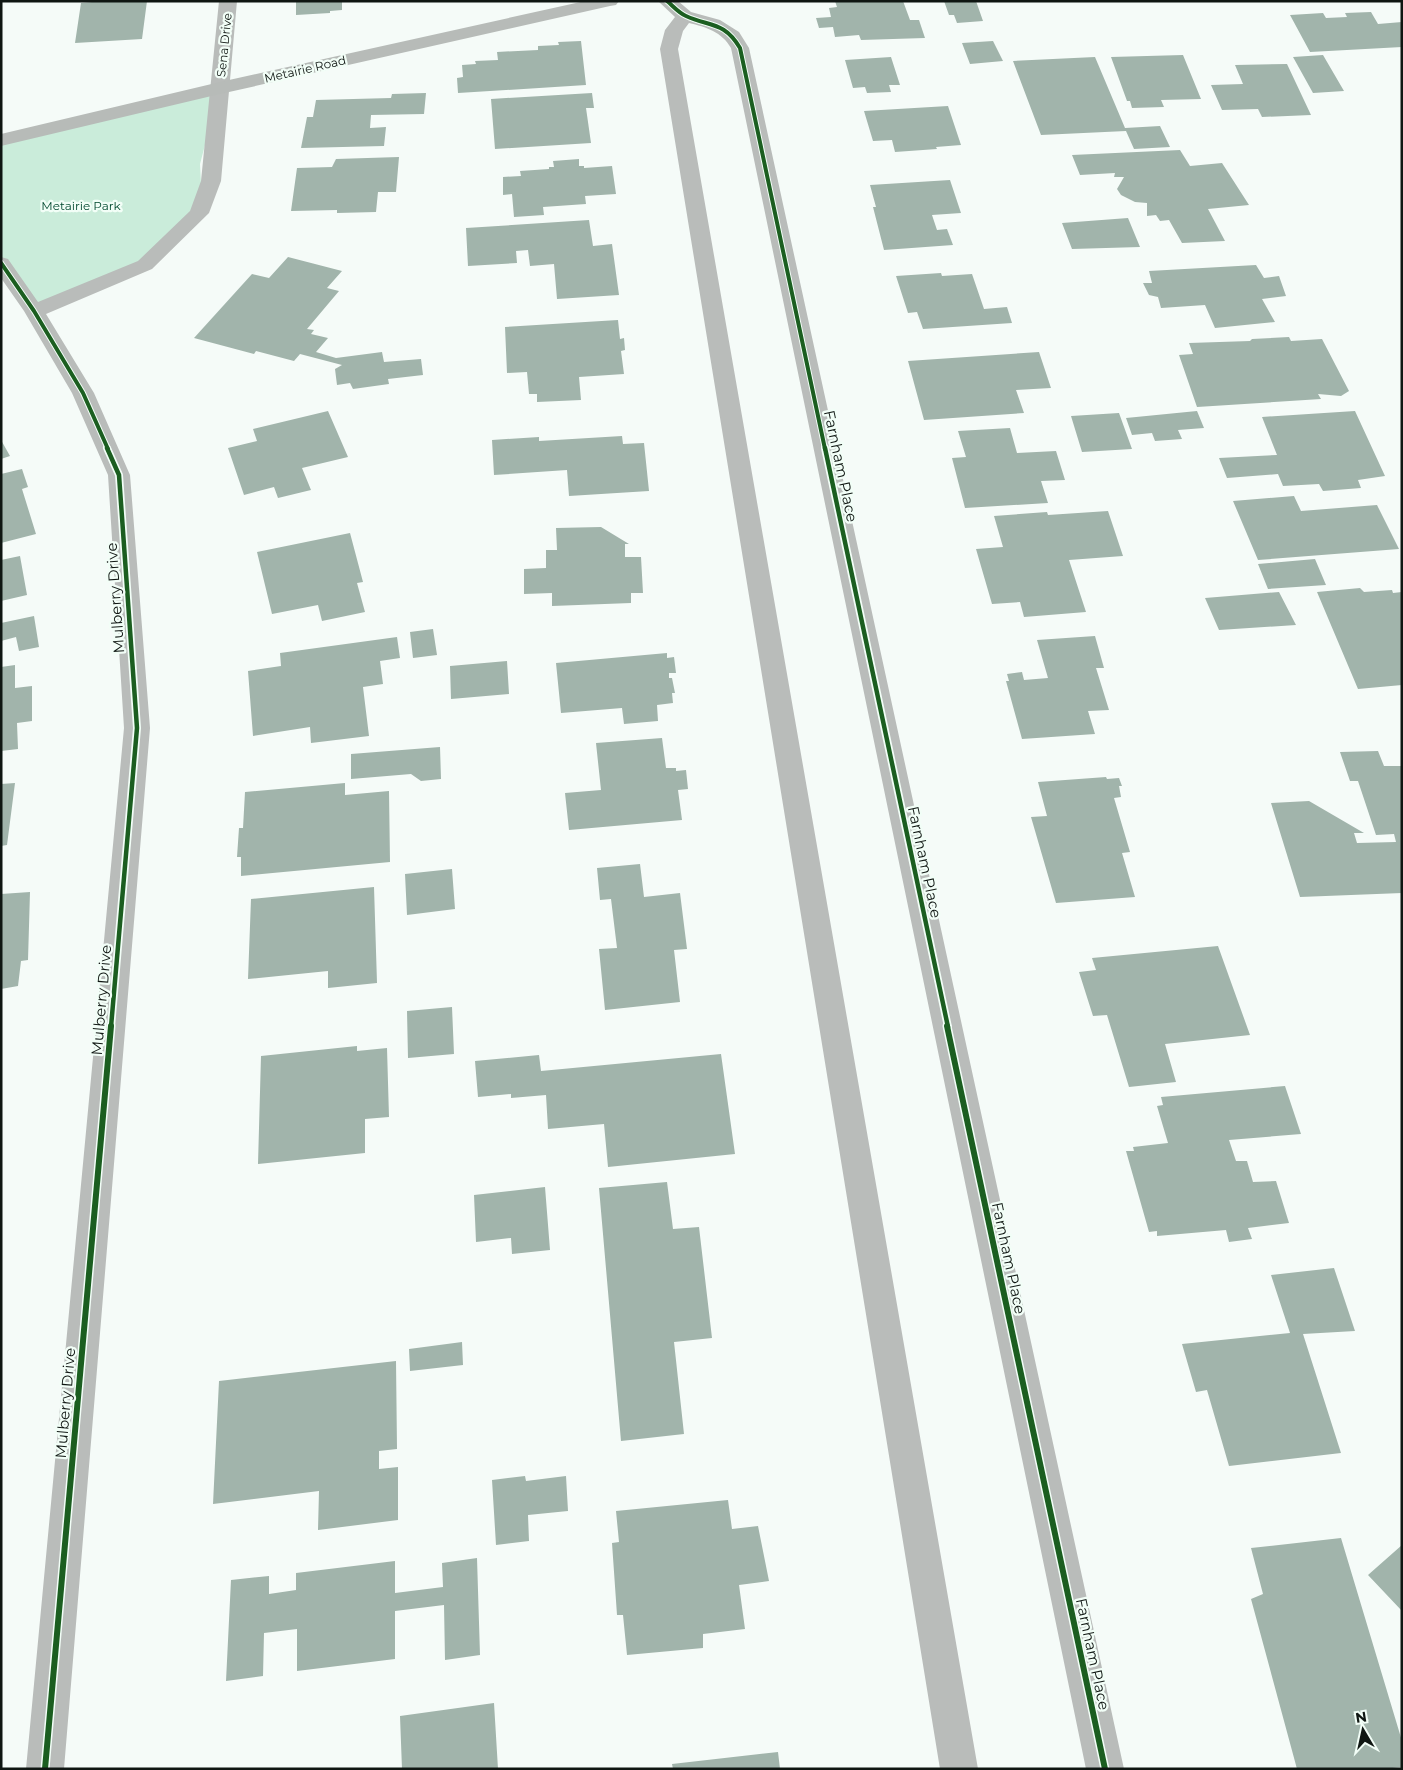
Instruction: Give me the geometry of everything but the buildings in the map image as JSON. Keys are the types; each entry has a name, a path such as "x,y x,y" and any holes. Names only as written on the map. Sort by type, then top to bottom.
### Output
{"main road":[{"name":"Metairie Road","path":"1,140 220,88 610,1"}],"street":[{"name":"Sena Drive","path":"220,88 228,1"},
{"name":"Farnham Place","path":"959,1769 670,50 676,9 714,24 733,36 740,48 1105,1769"},
{"path":"34,311 145,265 199,213 211,181 220,88"},
{"name":"Mulberry Drive","path":"1,263 34,311 84,392 119,475 137,728 45,1769"}],"green space":[{"name":"Metairie Park","path":"220,88 200,164 202,203 145,265 34,311 1,277 1,144"}],"cycle path":[{"path":"667,1 685,16 714,24 733,36 740,48 1105,1769"},
{"path":"1,263 34,311 83,393 119,475 137,728 45,1769"}]}
